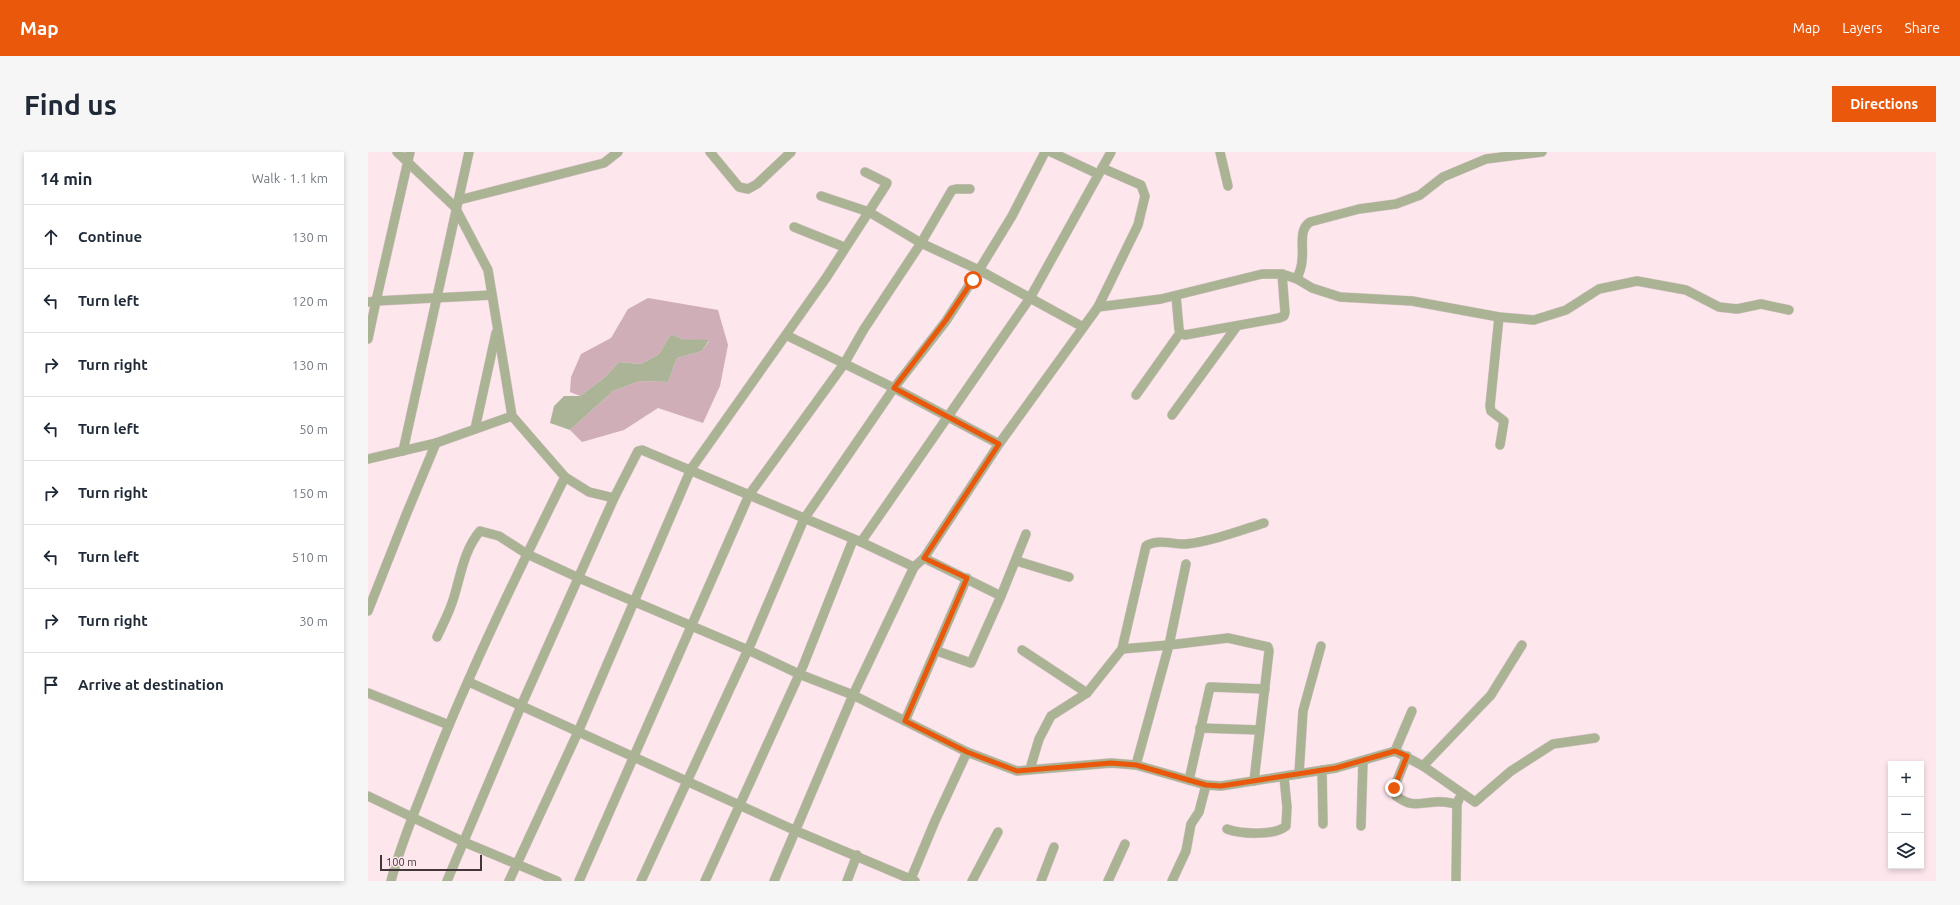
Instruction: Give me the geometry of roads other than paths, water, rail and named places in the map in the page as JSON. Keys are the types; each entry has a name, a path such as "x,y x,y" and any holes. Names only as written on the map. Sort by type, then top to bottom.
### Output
{"street":[{"path":"397,152 409,156 457,204 488,270 512,416 565,477 589,492 614,498"},
{"path":"403,451 469,152"},
{"path":"457,204 604,163 618,152"},
{"path":"710,152 739,187 748,189 757,184 791,152"},
{"path":"641,881 748,650 804,518 894,388 946,320 979,270 1012,216 1045,152"},
{"path":"774,881 794,830 853,695 914,567 924,558 999,444 1098,307 1138,225 1145,196 1141,185 1051,152"},
{"path":"705,881 799,674 857,541 948,417 1030,298 1111,152"},
{"path":"1220,152 1228,186"},
{"path":"1297,279 1302,261 1302,232 1304,226 1310,222 1359,209 1396,204 1420,195 1443,177 1486,159 1542,152"},
{"path":"368,339 372,302 409,156"},
{"path":"509,881 516,863 578,732 691,469 826,278 844,247 869,212 887,183 865,172"},
{"path":"579,881 749,495 844,364 864,329 921,243 952,190 970,189"},
{"path":"821,196 869,212 921,243 979,270 1083,327"},
{"path":"794,227 844,247"},
{"path":"1098,307 1176,296 1262,274 1282,274 1297,279 1312,288 1340,297 1412,301 1499,317 1534,320 1566,310 1599,289 1637,281 1686,290 1719,307 1738,309 1761,304 1789,310"},
{"path":"1180,333 1185,335 1284,316 1282,274"},
{"path":"372,302 492,294"},
{"path":"1136,395 1180,333 1176,296"},
{"path":"1499,317 1490,406 1491,411 1504,421 1500,445"},
{"path":"475,429 497,326"},
{"path":"1172,415 1237,326"},
{"path":"786,335 894,388 999,444"},
{"path":"368,459 436,443 512,416"},
{"path":"368,611 436,443"},
{"path":"447,881 521,706 614,498 638,451 642,450 691,469 914,567"},
{"path":"391,881 413,817 449,725 527,554 565,477"},
{"path":"1030,769 1039,739 1051,716 1087,693 1122,649 1146,546 1155,542 1185,544 1216,539 1264,523"},
{"path":"437,637 454,598 465,555 474,537 480,531 499,536 527,554 579,578 748,650 799,674 853,695 967,752 1017,771 1111,763 1136,765 1206,785 1221,786 1322,770 1363,761 1395,751 1407,756 1423,766 1475,802 1512,771 1553,744 1595,738"},
{"path":"937,651 971,663 1017,561 1026,534"},
{"path":"924,558 1001,596"},
{"path":"1017,561 1069,577"},
{"path":"1136,765 1169,646 1186,564"},
{"path":"905,721 937,651 967,578"},
{"path":"1122,649 1169,646 1228,638 1268,647 1265,689 1254,781"},
{"path":"1423,766 1491,696 1522,645"},
{"path":"1299,774 1304,711 1321,646"},
{"path":"1022,650 1087,693"},
{"path":"468,682 794,830 912,880 935,821 967,752"},
{"path":"1189,780 1210,687 1265,689"},
{"path":"368,693 449,725"},
{"path":"1395,751 1412,711"},
{"path":"1200,728 1260,730"},
{"path":"1407,756 1394,788 1396,796 1404,802 1420,805 1435,802 1457,804"},
{"path":"1361,826 1363,761"},
{"path":"1322,770 1322,824"},
{"path":"1227,829 1236,832 1249,833 1281,830 1286,826 1287,807 1284,777"},
{"path":"1172,881 1186,852 1191,824 1199,812 1206,785"},
{"path":"1456,881 1457,804 1462,792"},
{"path":"368,796 464,842 557,881"},
{"path":"972,881 998,832"},
{"path":"1108,881 1125,844"},
{"path":"1042,881 1054,847"},
{"path":"847,881 857,856"}]}
